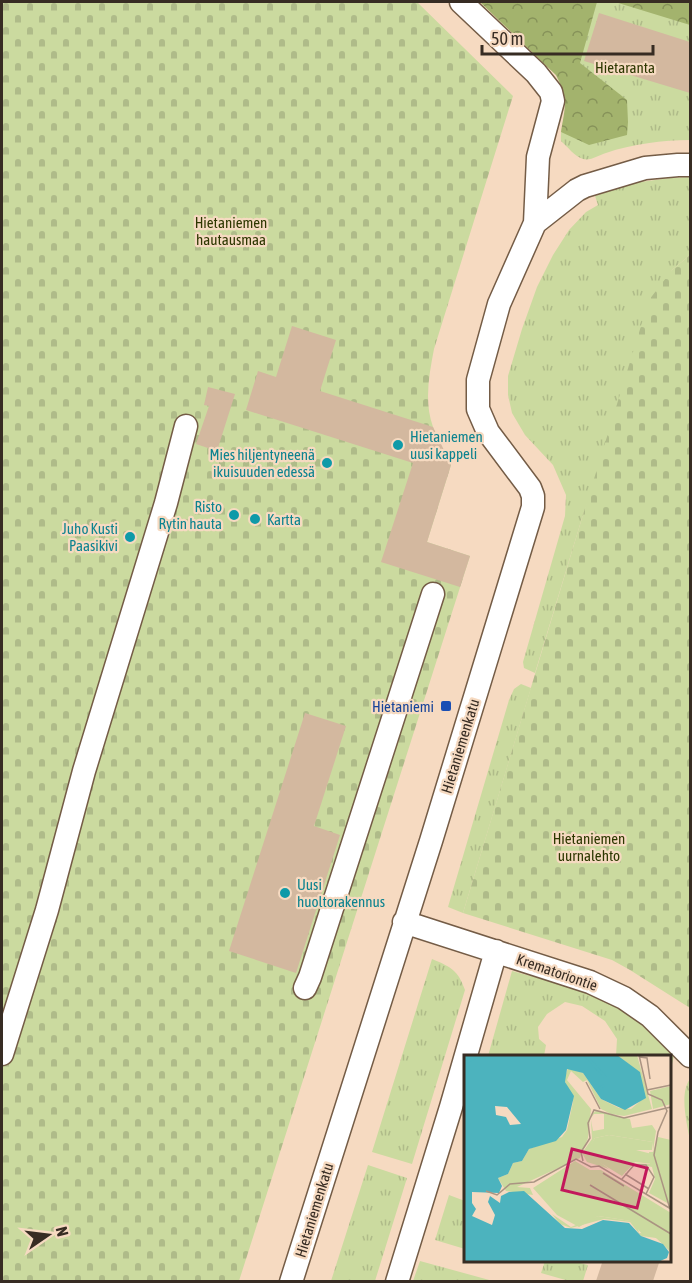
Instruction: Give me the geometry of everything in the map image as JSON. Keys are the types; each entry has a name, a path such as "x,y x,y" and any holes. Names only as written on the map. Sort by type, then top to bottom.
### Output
{"street":[{"path":"461,2 536,73 550,92 553,101 538,157 535,223"},
{"path":"535,223 585,186 645,168 690,165"},
{"name":"Hietaniemenkatu","path":"291,1281 437,821 533,507 530,488 488,432 478,409 478,380 499,304 535,223"},
{"path":"2,1054 46,910 84,771 166,503 186,426"},
{"path":"304,988 310,977 433,594"},
{"name":"Krematoriontie","path":"404,922 590,982 624,998 650,1016 690,1056"},
{"path":"466,1055 496,951"},
{"path":"397,1281 464,1062"}],"green space":[{"name":"Hietaniemen hautausmaa","path":"2,2 417,2 513,96 434,349 429,379 430,418 451,465 427,542 470,556 239,1281 2,1282"},
{"name":"Hietaranta","path":"480,2 690,2 690,140 637,145 589,159 577,156 561,141 566,103 556,75"},
{"path":"480,2 597,2 580,63 627,100 627,135 589,145 561,132 565,103 556,75"},
{"path":"615,2 690,2 690,25"},
{"path":"690,177 690,255 672,270 582,518 535,673 524,668 523,662 565,516 566,495 553,465 525,435 512,413 508,395 508,376 522,329 537,287 553,255 569,230 586,212 598,205 595,196 633,183"},
{"name":"Hietaniemen uurnalehto","path":"690,255 690,1008 612,960 463,913 649,300 672,270"},
{"path":"521,684 531,688 463,913 448,907 509,700 514,689"},
{"path":"432,959 453,970 460,978 465,990 412,1164 372,1152"},
{"path":"512,971 572,987 619,1008 645,1022 675,1052 671,1068 671,1055 616,1055 617,1039 605,1021 582,1006 565,1002 547,1014 538,1027 539,1039 546,1045 544,1055 488,1055"},
{"path":"690,1079 690,1140 684,1100"},
{"path":"368,1165 407,1178 375,1281 331,1281"},
{"path":"449,1195 464,1201 464,1249 435,1240"},
{"path":"420,1261 493,1281 413,1281"},
{"path":"545,1262 577,1262 588,1265 583,1281 569,1281 541,1273"}],"building":[{"path":"599,13 690,42 690,93 584,61"},
{"name":"Hietaniemen uusi kappeli","path":"292,326 336,340 320,391 433,427 451,465 427,542 470,556 460,587 381,562 413,463 246,410 258,371 276,377"},
{"path":"208,387 235,394 217,451 196,444 209,406 204,405"},
{"name":"Uusi huoltorakennus","path":"305,713 346,726 314,826 340,835 296,973 229,951"},
{"path":"602,1262 659,1262 653,1281 596,1281"}],"place":[{"name":"Hietaniemen uusi kappeli","path":"398,445"},
{"name":"Mies hiljentyneenä ikuisuuden edessä","path":"327,463"},
{"name":"Risto Rytin hauta","path":"234,515"},
{"name":"Kartta","path":"255,519"},
{"name":"Juho Kusti Paasikivi","path":"130,537"},
{"name":"Hietaniemi","path":"446,706"},
{"name":"Uusi huoltorakennus","path":"285,893"}]}
